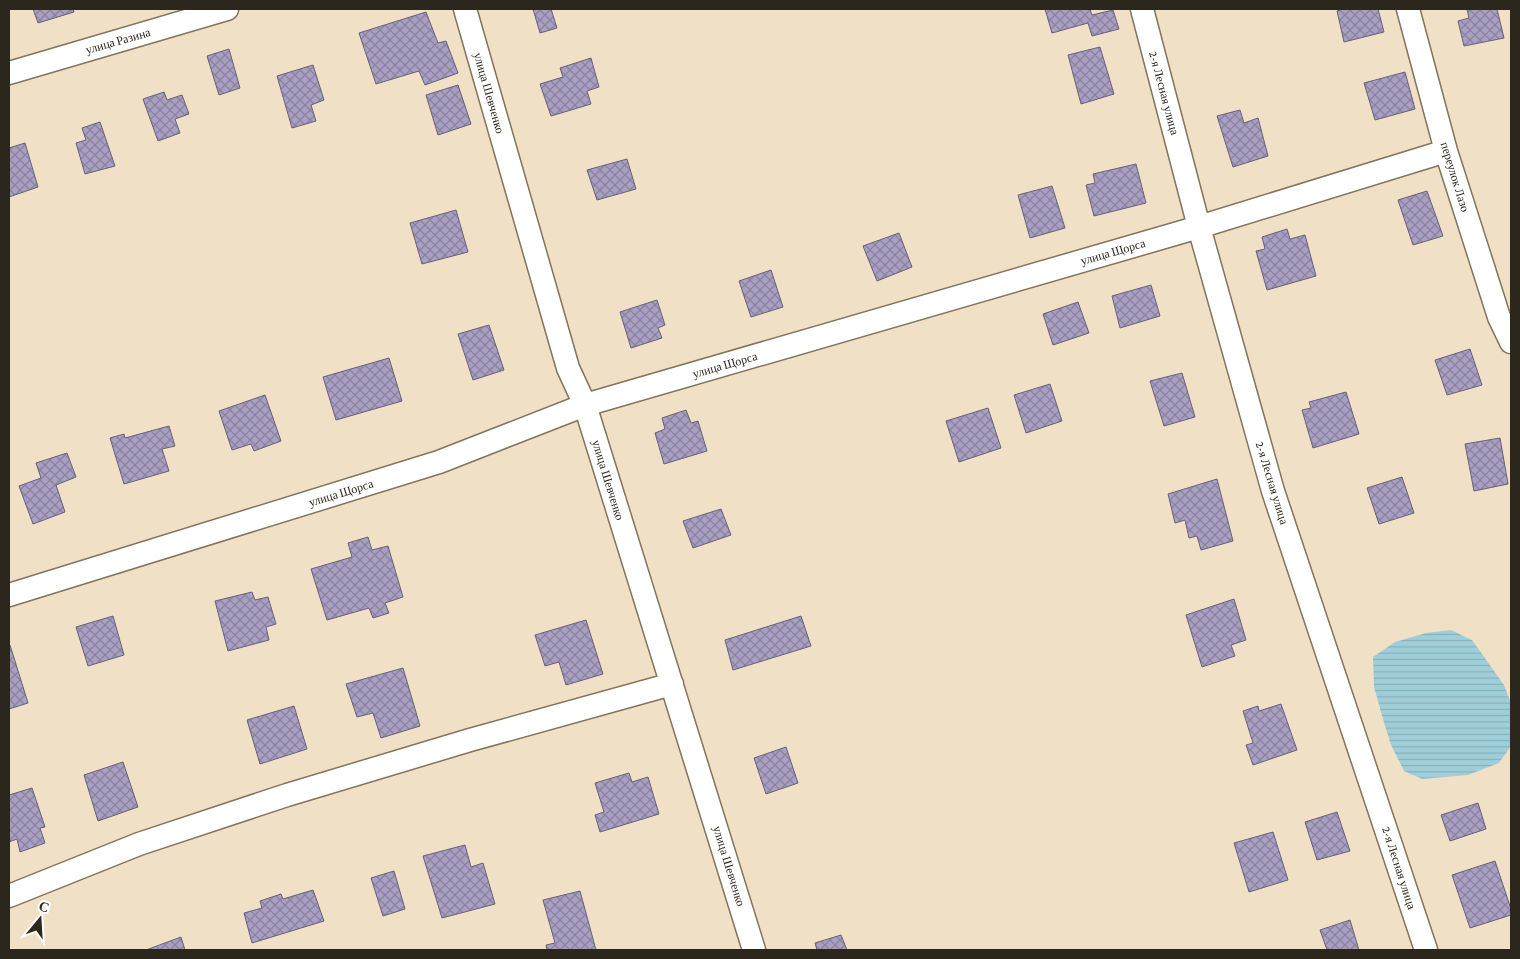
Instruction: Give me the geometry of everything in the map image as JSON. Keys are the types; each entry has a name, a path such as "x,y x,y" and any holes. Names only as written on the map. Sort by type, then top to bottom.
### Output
{"street":[{"name":"улица Разина","path":"9,73 227,9"},
{"name":"улица Шевченко","path":"465,9 568,368 585,406 754,950"},
{"name":"2-я Лесная улица","path":"1142,9 1199,227 1273,491 1426,950"},
{"name":"переулок Лазо","path":"1408,9 1446,151 1499,317 1511,342"},
{"name":"улица Щорса","path":"9,596 439,462 585,406 1199,227 1446,151"},
{"path":"9,896 140,844 287,795 470,740 672,684"}],"water":[{"path":"1451,630 1472,640 1504,685 1511,703 1511,746 1499,763 1468,775 1422,779 1404,771 1391,745 1374,687 1373,657 1395,642 1426,633"}],"building":[{"path":"33,9 73,9 74,12 38,23"},
{"path":"533,9 551,9 557,28 540,33"},
{"path":"1045,9 1090,9 1092,15 1113,10 1119,29 1092,36 1088,23 1052,33"},
{"path":"1343,9 1378,9 1384,32 1344,42 1337,11"},
{"path":"1467,9 1497,9 1504,38 1464,46 1458,21 1469,18"},
{"path":"426,12 438,43 446,41 458,73 425,85 419,71 376,84 359,33"},
{"path":"1100,47 1114,94 1081,104 1068,55"},
{"path":"229,49 240,88 219,95 207,56"},
{"path":"591,58 599,87 587,91 591,104 551,116 540,84 563,77 560,68"},
{"path":"313,65 324,100 311,105 316,121 292,128 277,76"},
{"path":"1405,72 1415,109 1375,120 1364,83"},
{"path":"458,85 471,124 438,135 426,95"},
{"path":"164,92 167,100 182,95 189,114 175,119 180,133 158,141 143,99"},
{"path":"1240,110 1244,123 1258,118 1268,156 1233,167 1217,116"},
{"path":"100,122 115,166 85,174 76,143 86,140 82,128"},
{"path":"25,143 38,187 9,197 9,148"},
{"path":"627,159 636,189 597,200 587,170"},
{"path":"1136,164 1146,203 1094,216 1086,185 1095,183 1093,174"},
{"path":"1052,186 1065,228 1030,238 1018,195"},
{"path":"1427,191 1443,236 1413,245 1398,200"},
{"path":"456,210 468,252 422,264 410,223"},
{"path":"1287,229 1290,239 1305,235 1316,276 1267,290 1256,251 1265,249 1262,237"},
{"path":"899,233 912,267 877,281 863,246"},
{"path":"771,270 783,307 751,317 739,281"},
{"path":"1151,285 1160,316 1120,328 1112,296"},
{"path":"657,300 665,325 658,328 662,338 631,348 620,312"},
{"path":"1078,302 1089,333 1053,345 1043,314"},
{"path":"489,325 504,370 473,380 458,334"},
{"path":"1470,349 1482,385 1447,395 1435,360"},
{"path":"389,358 402,401 336,420 323,377"},
{"path":"1182,373 1195,417 1164,426 1150,381"},
{"path":"1050,384 1062,421 1026,433 1014,395"},
{"path":"1346,392 1359,434 1313,448 1302,410 1311,408 1309,402"},
{"path":"265,395 281,441 254,451 251,444 232,450 219,411"},
{"path":"988,408 1001,448 959,462 946,421"},
{"path":"686,410 691,423 698,421 707,451 664,464 655,433 665,429 662,418"},
{"path":"169,426 175,446 162,449 169,471 124,484 110,438 124,434 125,438"},
{"path":"1500,438 1508,484 1474,491 1465,444"},
{"path":"67,453 76,477 56,485 65,512 33,524 19,486 41,478 36,463"},
{"path":"1402,477 1414,513 1379,524 1367,488"},
{"path":"1217,479 1233,541 1201,550 1197,536 1189,538 1185,520 1175,523 1168,494"},
{"path":"721,509 731,535 693,548 683,521"},
{"path":"368,537 372,550 388,546 403,597 385,603 389,613 373,618 369,608 327,620 311,569 352,557 348,543"},
{"path":"252,592 255,600 268,597 276,624 266,627 269,640 228,651 215,601"},
{"path":"1234,599 1246,640 1231,645 1235,656 1202,667 1186,615"},
{"path":"113,616 124,655 88,666 76,627"},
{"path":"801,616 811,646 733,670 725,640"},
{"path":"586,620 603,674 566,685 559,662 545,666 535,635"},
{"path":"9,646 28,703 9,709"},
{"path":"403,668 420,726 381,738 373,713 357,717 346,684"},
{"path":"1281,704 1297,750 1253,765 1246,745 1253,743 1243,711 1258,706 1259,711"},
{"path":"294,706 307,749 260,764 247,720"},
{"path":"786,747 798,783 766,794 754,758"},
{"path":"123,762 138,807 98,821 84,775"},
{"path":"629,773 632,782 648,777 659,814 600,832 595,815 604,812 595,783"},
{"path":"32,788 45,827 40,828 45,843 20,852 17,839 9,842 9,795"},
{"path":"1478,803 1486,829 1450,841 1441,815"},
{"path":"1337,812 1350,851 1317,860 1305,822"},
{"path":"1273,832 1288,880 1249,892 1234,843"},
{"path":"465,845 471,867 483,863 495,904 442,918 423,856"},
{"path":"1495,861 1511,909 1511,915 1470,928 1452,875"},
{"path":"394,871 405,909 383,916 371,878"},
{"path":"313,890 324,921 252,943 244,913 262,908 260,901 281,894 283,899"},
{"path":"580,891 596,950 547,950 546,945 555,943 543,900"},
{"path":"1350,920 1359,950 1327,950 1320,930"},
{"path":"841,935 847,950 817,950 815,943"},
{"path":"181,937 185,950 146,950"}]}
